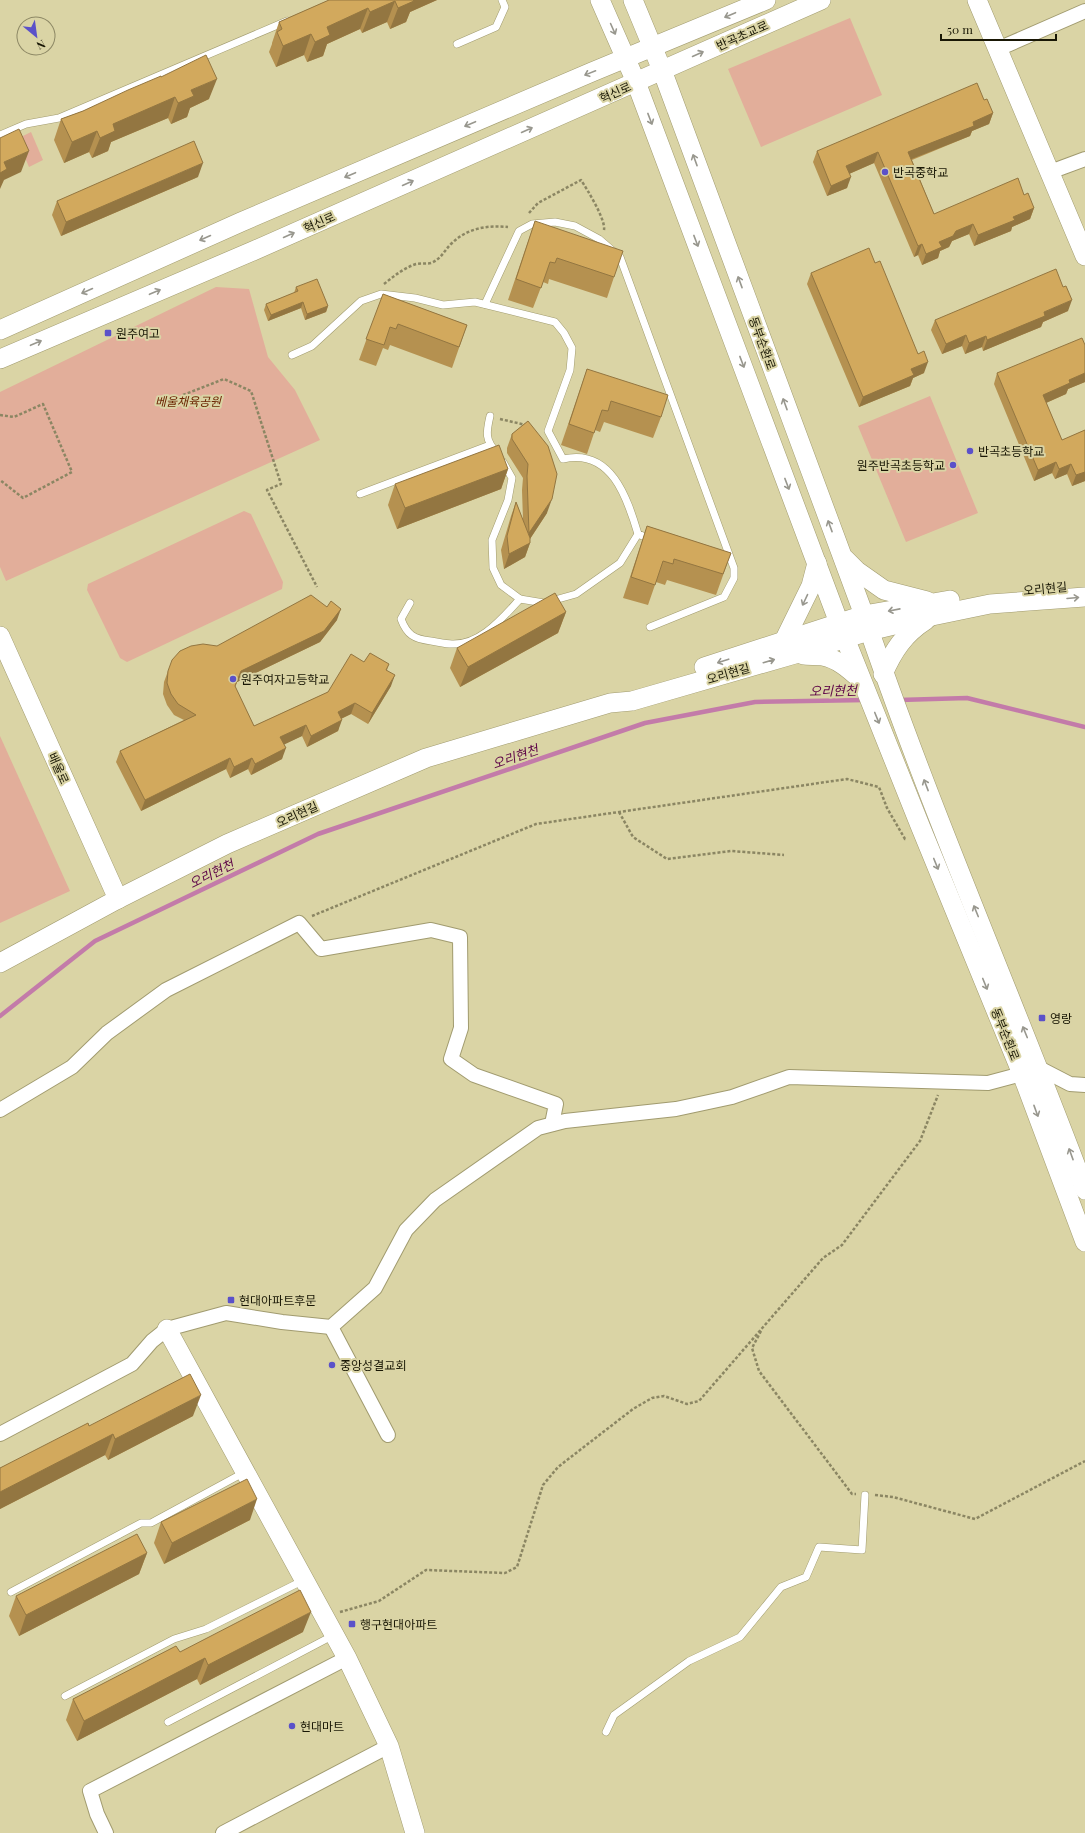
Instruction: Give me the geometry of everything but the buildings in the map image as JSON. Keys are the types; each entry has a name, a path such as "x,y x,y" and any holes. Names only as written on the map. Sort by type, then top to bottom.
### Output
{"street":[{"path":"600,0 636,82 842,630 863,681"},
{"path":"633,0 653,47"},
{"name":"반곡초교로","path":"626,59 766,0"},
{"name":"반곡초교로","path":"636,82 821,0"},
{"path":"977,0 1085,256"},
{"path":"998,49 1085,11"},
{"name":"동부순환로","path":"653,47 866,623 883,674 940,821 1031,1071 1085,1242"},
{"path":"0,330 241,222 592,72 626,59"},
{"name":"혁신로","path":"0,359 253,251 636,82"},
{"path":"1050,172 1085,159"},
{"path":"241,222 253,251"},
{"path":"840,554 857,571 884,590 932,609 912,628 891,656 883,674"},
{"path":"817,563 811,586 790,648 833,659 846,666 863,681"},
{"name":"오리현길","path":"0,963 118,899 227,844 426,758 610,703 626,693 790,648 866,623 932,609 994,592 1085,584"},
{"name":"오리현길","path":"932,609 1085,597"},
{"name":"배울로","path":"0,636 118,899"},
{"name":"동부순환로","path":"863,681 922,832 1085,1190"},
{"path":"0,1110 72,1067 107,1033 166,990 299,923 321,949 431,930 460,937 461,1028 451,1059 474,1075 556,1104 552,1124"},
{"path":"0,1434 132,1364 152,1341 167,1329 226,1313 282,1322 331,1327 376,1288 406,1230 435,1200 538,1128 565,1121 676,1109 732,1097 789,1078 988,1083 1031,1071 1070,1084 1085,1085"},
{"path":"331,1327 388,1435"},
{"path":"167,1329 347,1658 389,1746 416,1833"},
{"path":"106,1833 97,1814 90,1791 347,1658"},
{"path":"223,1833 389,1746"}],"lane":[{"path":"457,44 496,27 505,7 502,0"},
{"path":"0,135 26,124 59,118 292,19"},
{"path":"485,304 519,231 532,224 556,222 575,226 599,239 620,257 734,568 734,578 724,597 650,627"},
{"path":"292,355 312,346 361,301 381,294 443,305 475,302 555,322 567,338 572,348 570,370 548,431 563,460 576,456 597,461 609,471 625,497 633,515 638,534 620,563 576,594 544,603 520,599 501,585 494,568 492,540 508,500 512,478 501,458 490,445 486,431 490,416"},
{"path":"360,494 490,445"},
{"path":"638,534 657,542"},
{"path":"410,603 401,619 405,630 418,639 454,644 473,640 493,628 520,599"},
{"path":"11,1592 140,1523 151,1523 246,1472"},
{"path":"606,1732 614,1715 689,1661 740,1637 781,1587 806,1577 820,1547 862,1550 865,1495"},
{"path":"66,1696 174,1639 206,1629 304,1580"},
{"path":"168,1722 335,1635"}],"path":[{"path":"381,294 384,284 398,273 416,264 431,263 441,257 451,244 460,236 478,228 495,226 524,229 525,218 538,203 581,180 604,222 605,228 599,239"},
{"path":"183,394 224,378 251,391 280,484 268,490 317,587"},
{"path":"0,415 14,417 43,404 72,472 23,498 0,480"},
{"path":"490,416 548,431"},
{"path":"299,923 324,910 536,824 847,778 879,787 887,808 905,839 922,832"},
{"path":"619,812 633,837 667,859 731,851 784,854"},
{"path":"324,1616 379,1601 426,1570 505,1573 517,1567 543,1484 558,1467 633,1409 652,1398 664,1396 688,1404 699,1401 823,1258 842,1245 920,1141 944,1082"},
{"path":"763,1327 752,1348 758,1371 852,1494 893,1497 975,1519 1085,1461"}],"green space":[{"path":"850,18 882,95 761,147 728,69"},
{"path":"31,132 43,160 29,167 17,139"},
{"name":"베울채육공원","path":"216,287 249,289 268,357 295,390 320,440 6,581 0,567 0,392"},
{"path":"930,396 978,513 906,542 858,426"},
{"path":"244,511 251,514 283,582 282,589 127,662 120,658 87,590 88,584"},
{"path":"0,736 70,891 0,923"}],"waterway":[{"name":"오리현천","path":"899,700 967,698 1085,727"},
{"name":"오리현천","path":"0,1016 95,941 318,834 645,723 755,702 866,700"}],"place":[{"name":"반곡중학교","path":"885,172"},
{"name":"원주여고","path":"108,333"},
{"name":"반곡초등학교","path":"970,451"},
{"name":"원주반곡초등학교","path":"953,465"},
{"name":"원주여자고등학교","path":"233,679"},
{"name":"영랑","path":"1042,1018"},
{"name":"현대아파트후문","path":"231,1300"},
{"name":"중앙성결교회","path":"332,1365"},
{"name":"행구현대아파트","path":"352,1624"},
{"name":"현대마트","path":"292,1726"}]}
